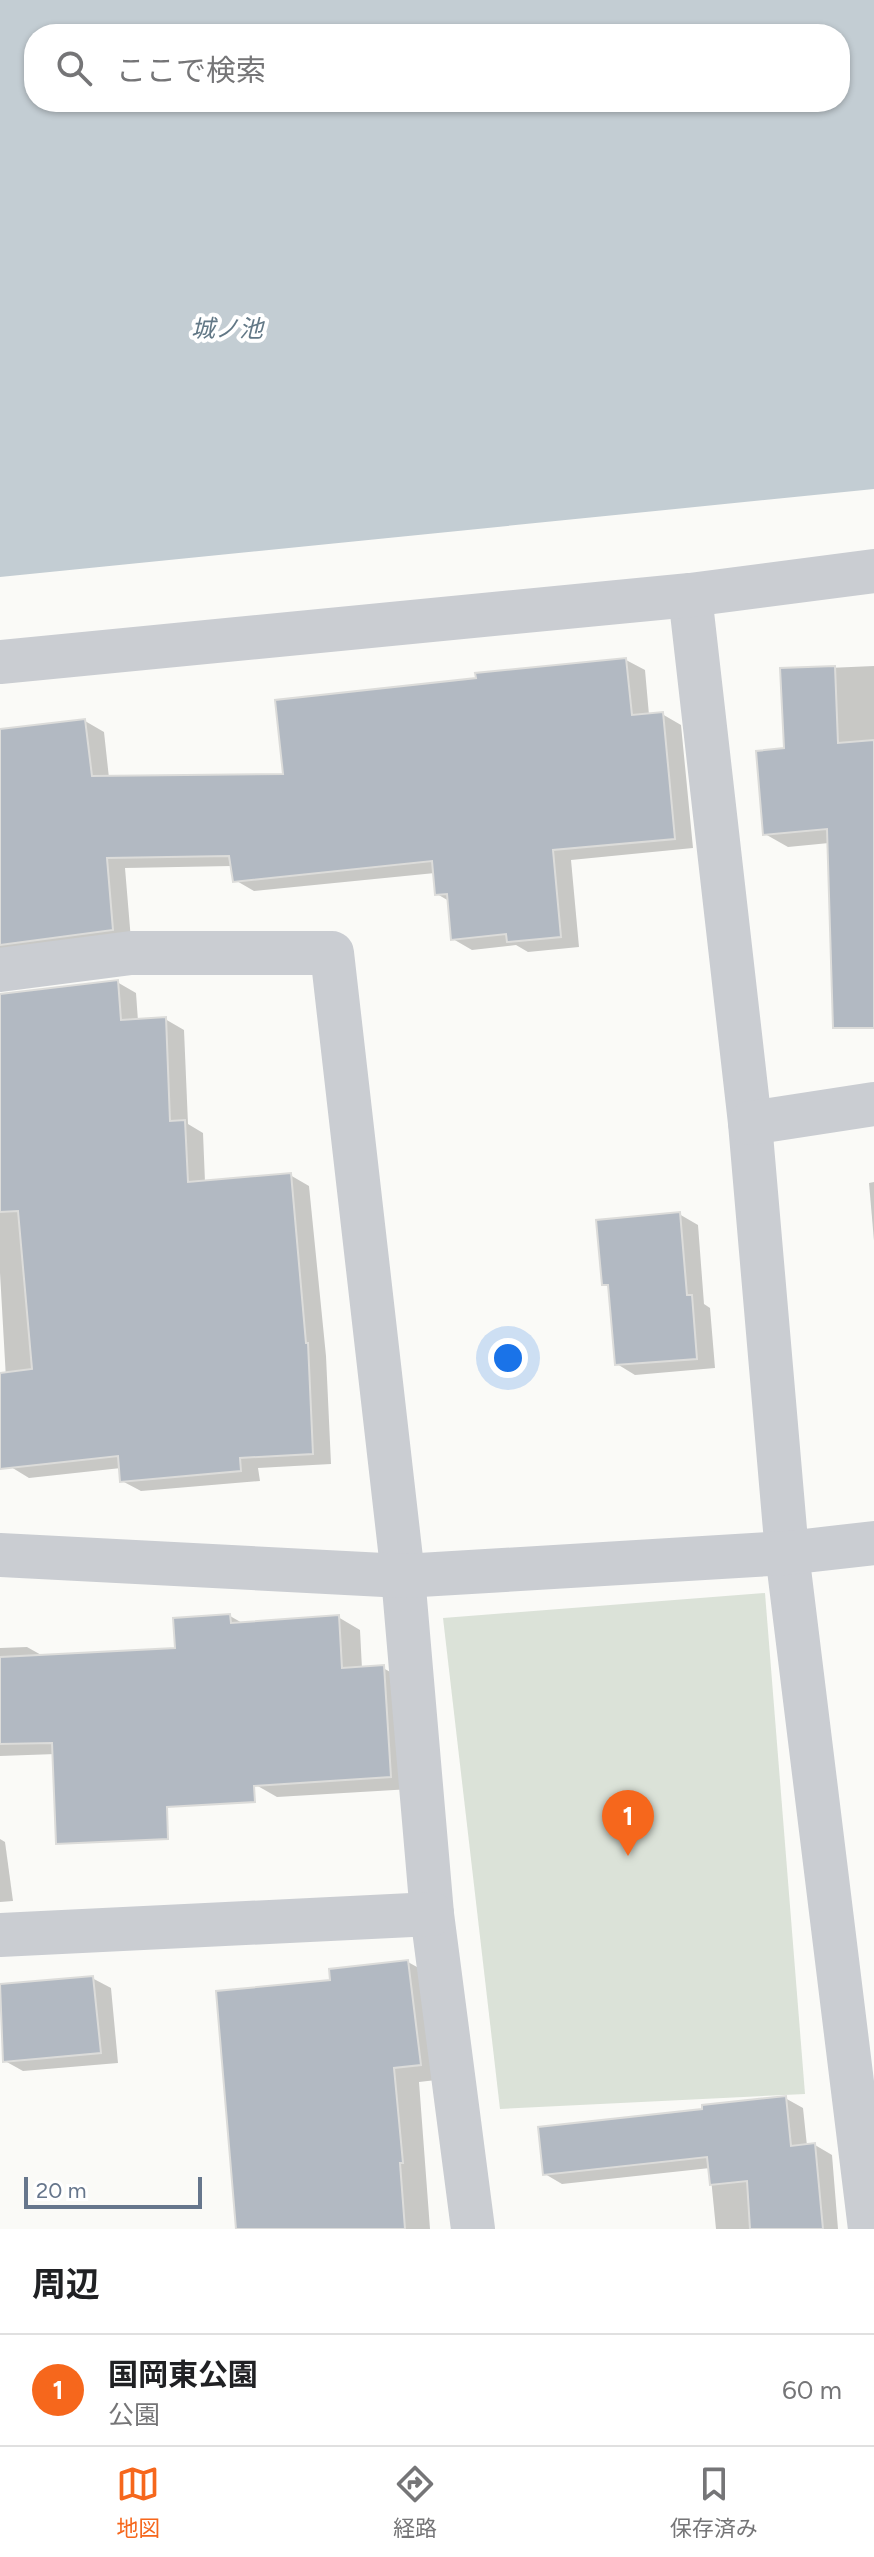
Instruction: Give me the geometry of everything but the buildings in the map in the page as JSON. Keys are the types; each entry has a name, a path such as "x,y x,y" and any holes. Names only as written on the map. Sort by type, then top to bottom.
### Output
{"street":[{"path":"0,662 690,595 874,571"},
{"path":"690,595 750,1123 787,1553 858,2003 870,2229"},
{"path":"0,970 131,953 332,953 403,1576 432,1914 473,2229"},
{"path":"750,1123 874,1104"},
{"path":"0,1555 403,1576 787,1553 874,1543"},
{"path":"0,1935 432,1914"}],"shaded area":[{"path":"765,1593 805,2094 500,2109 443,1618"}],"water":[{"name":"城ノ池","path":"0,0 874,0 874,489 0,577"}],"place":[{"name":"国岡東公園","path":"628,1856"}]}
